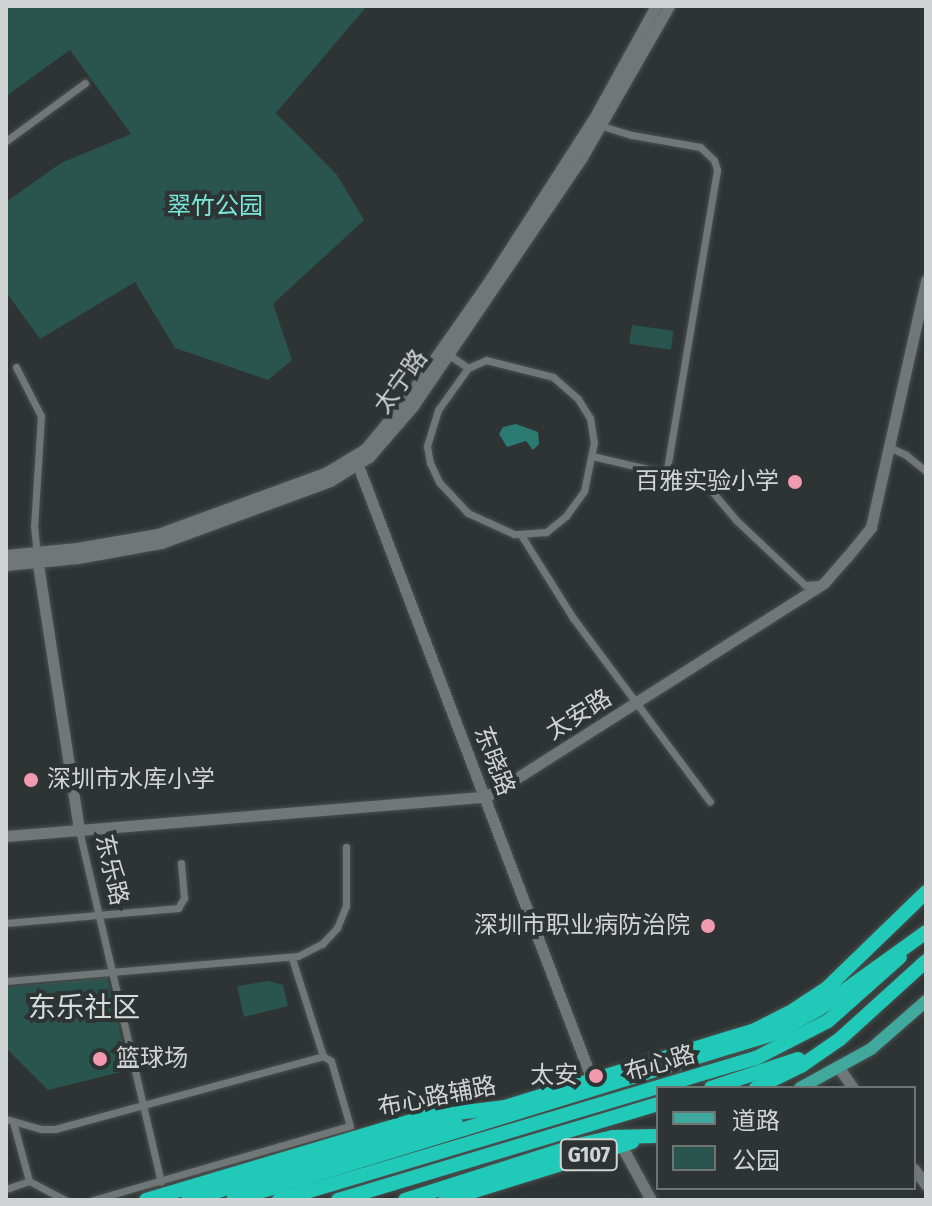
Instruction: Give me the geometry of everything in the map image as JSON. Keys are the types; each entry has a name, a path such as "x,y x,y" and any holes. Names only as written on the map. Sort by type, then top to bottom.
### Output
{"highway":[{"name":"布心路辅路","path":"146,1200 162,1187 424,1117 488,1111 736,1037 789,1013 851,967 926,892"},
{"path":"233,1200 516,1116 776,1033 819,1009 926,932"},
{"name":"布心路","path":"662,1086 756,1058 800,1037 842,1011 926,932"},
{"name":"布心路","path":"760,1086 815,1057 926,961"},
{"name":"布心路","path":"717,1086 789,1063 863,1018"},
{"name":"布心路","path":"279,1200 656,1088"},
{"name":"布心路","path":"338,1200 656,1105"},
{"path":"188,1200 438,1125 516,1116"},
{"path":"405,1200 574,1146 613,1137 656,1135"},
{"name":"G107","path":"445,1200 656,1135"}],"main road":[{"path":"804,1086 839,1068 897,1029 926,1001"}],"street":[{"name":"太宁路","path":"357,461 405,401 491,278 593,120 656,6"},
{"name":"太宁路","path":"6,565 37,557 161,543 281,500 357,461 381,445 449,355 602,126 669,6"},
{"path":"6,141 85,83"},
{"path":"602,126 632,135 700,147 714,160 717,170 666,474"},
{"name":"太安路","path":"6,836 484,797 638,704 824,583 871,527 922,319 926,280"},
{"path":"449,355 468,368"},
{"path":"486,360 553,377 585,409 593,428 592,456 584,491 566,516 546,532 521,535 491,526 468,513 439,482 430,463 427,446 430,429 443,400 468,368 486,360"},
{"path":"16,367 41,416 34,526 37,557"},
{"path":"889,447 902,452 926,471"},
{"path":"592,456 704,482 737,521 805,585 824,583"},
{"name":"东晓路","path":"357,461 592,1080"},
{"path":"521,535 573,618 710,802"},
{"name":"太宁路","path":"6,555 37,557"},
{"name":"东乐路","path":"37,557 79,830 162,1187"},
{"path":"6,981 292,958 322,944 337,928 346,906 346,847"},
{"path":"6,923 178,908 184,898 181,863"},
{"path":"93,1200 162,1187 350,1126 331,1061 323,1056 292,958"},
{"path":"65,1200 29,1181 10,1120 55,1129 142,1108 323,1056"},
{"path":"839,1068 852,1086"},
{"path":"621,1145 651,1200"},
{"path":"6,1189 29,1181"}],"green space":[{"name":"翠竹公园","path":"6,6 367,6 276,113 337,175 364,220 273,304 292,360 268,380 175,348 135,282 40,339 6,292 6,202 61,163 131,134 70,50 6,96"},
{"path":"632,325 674,331 671,350 629,344"},
{"path":"107,977 129,1070 48,1090 6,1048 6,987"},
{"path":"268,981 283,985 288,1006 244,1017 237,986"}],"shaded area":[{"path":"516,424 538,432 539,444 533,450 526,441 507,447 499,434 503,427"}],"place":[{"name":"百雅实验小学","path":"795,482"},
{"name":"深圳市水库小学","path":"31,780"},
{"name":"深圳市职业病防治院","path":"708,926"},
{"name":"篮球场","path":"100,1059"},
{"name":"太安","path":"596,1076"}],"district":[{"name":"东乐社区","path":"84,1008"}]}
